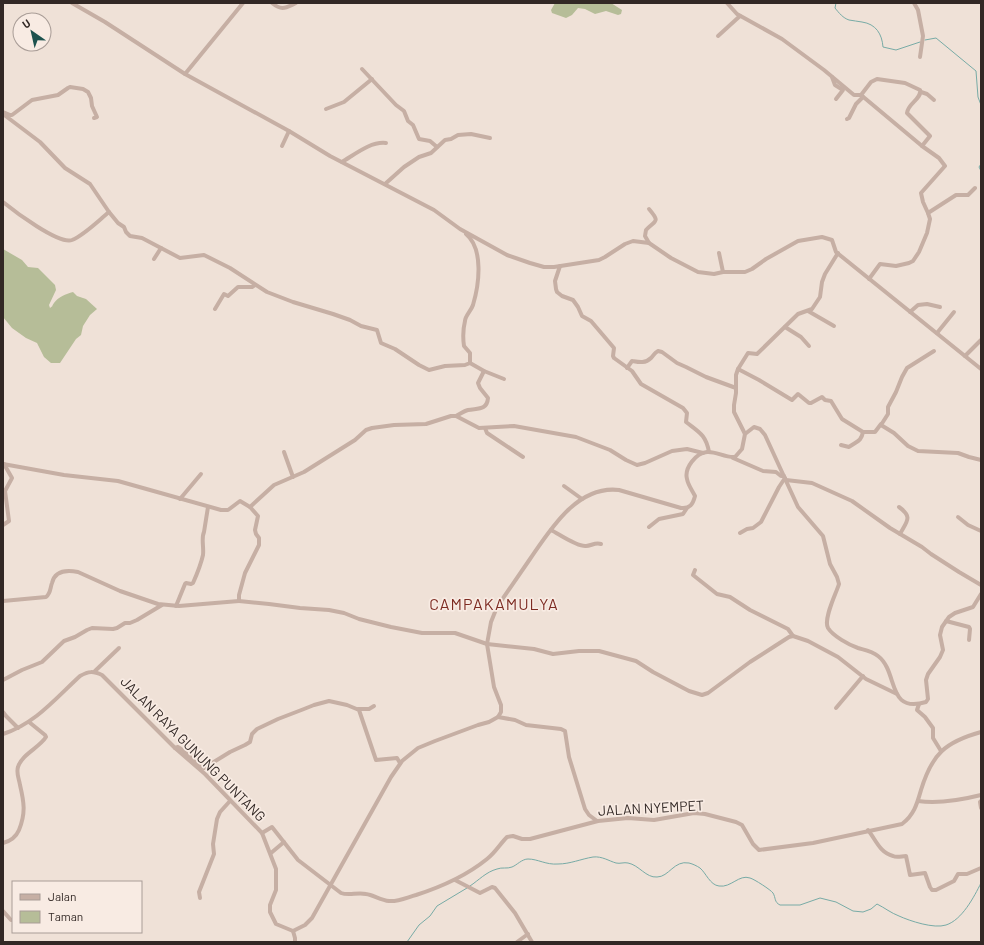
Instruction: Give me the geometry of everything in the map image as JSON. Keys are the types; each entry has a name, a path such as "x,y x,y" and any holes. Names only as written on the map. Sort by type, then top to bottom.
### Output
{"street":[{"path":"72,3 105,22 186,74 342,162 434,210 460,228 507,255 544,267 560,266 599,260 630,241 648,243 671,258 698,272 714,274 723,272 749,271 766,259 798,241 822,237 832,240 838,253 981,369"},
{"path":"186,74 243,3"},
{"path":"272,3 281,9 296,3"},
{"path":"727,3 736,14 782,39 832,76 854,95 862,96 922,146 939,158 945,166 921,193 930,219 927,235 913,261 896,266 880,264 869,279"},
{"path":"914,3 918,10 923,36 920,57"},
{"path":"718,36 740,16"},
{"path":"362,69 396,105 404,111 407,120 413,125 419,139 430,141 437,148"},
{"path":"832,76 835,85 843,90 836,99"},
{"path":"326,109 344,102 372,79"},
{"path":"847,119 871,82 877,79 905,83 927,94 934,100"},
{"path":"3,113 12,115 32,100 58,95 70,87 83,89 88,92 97,116 94,118"},
{"path":"921,92 917,99 909,106 907,111 908,114 930,136 922,146"},
{"path":"3,113 40,142 64,168 90,184 109,212 118,223 124,227 128,234 142,238 180,258 204,255 230,268 267,292 293,302 334,314 361,326 377,330 381,343 395,349 419,365 430,370 445,366 465,365 470,362"},
{"path":"282,146 289,131"},
{"path":"385,184 404,167 419,157 429,154 445,140 451,139 458,135 471,134 490,138"},
{"path":"342,162 366,148 381,143 386,143"},
{"path":"928,213 956,195 968,195 975,188"},
{"path":"3,202 18,215 55,237 66,241 75,238 109,212"},
{"path":"648,243 646,230 654,224 656,219 649,209"},
{"path":"460,228 473,241 476,248 478,268 478,277 471,310 464,322 463,341 464,346 470,353 470,362"},
{"path":"154,259 161,248"},
{"path":"719,253 723,272"},
{"path":"733,458 737,456 742,449 744,434 734,412 736,375 738,369 748,353 757,354 798,314 812,310 820,297 822,282 825,274 838,253"},
{"path":"560,266 556,281 557,292 575,302 582,316 591,321 614,348 614,358 632,371 641,384 684,408 687,413 686,422 700,432 707,442 709,452"},
{"path":"215,309 224,294 228,296 238,287 252,287 255,285"},
{"path":"910,312 918,305 927,304 940,307"},
{"path":"808,311 834,326"},
{"path":"937,333 954,312"},
{"path":"785,327 801,337 809,346"},
{"path":"965,356 981,340"},
{"path":"627,368 632,361 638,363 644,362 650,359 653,354 658,351 662,352 676,363 706,377 736,388"},
{"path":"738,369 792,400 798,394 809,403 822,397 825,400 831,401 836,407 840,417 863,432 875,432 888,414 888,407 907,368 934,351"},
{"path":"470,362 484,371 504,379"},
{"path":"250,508 274,485 304,472 336,453 355,440 366,430 394,425 426,424 451,416 456,416 469,410 482,408 486,405 488,398 478,383 484,371"},
{"path":"456,416 479,428 514,426 576,437 610,450 637,465 672,451 687,449 703,453"},
{"path":"881,424 894,433 908,446 918,451 958,453 969,458 981,460"},
{"path":"744,434 754,427 757,427 763,431 785,478 790,493 798,506 823,536 830,564 839,580 826,623 828,628 851,645 872,652 878,656 884,662 900,699 912,705 926,702 928,700 926,680 928,674 943,650 940,635 942,627 955,613 973,607 981,594"},
{"path":"485,428 486,433 523,457"},
{"path":"841,445 849,447 854,442 859,441 863,432"},
{"path":"284,452 293,477"},
{"path":"649,527 659,519 683,514 693,503 695,496 687,481 687,471 696,457 703,453 709,452 733,458 765,472 776,472 785,478 817,485 852,501 877,519 981,585"},
{"path":"4,464 64,475 118,481 208,507 228,510 240,501 258,516 256,530 260,542 258,550 245,573 239,595 239,601"},
{"path":"3,525 9,521 5,491 12,478 4,464"},
{"path":"180,499 200,474"},
{"path":"740,532 753,528 761,522 785,478"},
{"path":"564,486 582,499"},
{"path":"295,942 293,931 305,925 312,918 400,763 418,748 498,717 501,712 501,705 494,687 487,644 491,622 497,607 551,530 572,506 582,499 601,490 610,489 640,495 681,508 687,508"},
{"path":"899,506 908,516 907,522 900,533"},
{"path":"176,606 185,584 193,583 201,561 203,550 202,535 204,532 208,507"},
{"path":"958,517 968,525 981,531"},
{"path":"551,530 576,544 586,546 595,543 601,544"},
{"path":"3,601 46,597 55,576 63,571 72,570 129,595 162,604 176,606 239,601 330,610 391,627 422,633 455,633 487,644 534,649 553,654 579,651 599,651 636,661 689,691 702,695 708,693 750,662 789,637 793,636"},
{"path":"695,570 693,575 718,594 730,597 750,610 788,629 793,636 808,641 838,657 863,676 897,694"},
{"path":"3,680 42,662 64,641 87,630 92,628 118,628 125,623 130,623 137,620 162,604"},
{"path":"946,621 970,628 969,640"},
{"path":"3,734 18,728 40,714 80,676 87,672 95,671 119,648"},
{"name":"JALAN RAYA GUNUNG PUNTANG","path":"95,671 102,675 175,748 205,774 262,833 271,853 277,878 276,890 270,904 270,912 276,924 293,931"},
{"path":"836,708 863,676"},
{"path":"175,748 180,748 199,766 204,768 248,743 254,731 257,729 314,705 329,701 358,709 369,709 374,706"},
{"path":"919,704 916,709 933,728 933,738 941,751"},
{"path":"358,709 375,759 378,761 397,758 400,763"},
{"path":"3,712 18,728"},
{"path":"498,717 515,720 526,725 561,729 565,731 569,757 585,810 589,815 598,821"},
{"path":"3,843 10,841 17,834 24,815 18,767 22,761 46,738 45,735 28,722"},
{"name":"JALAN NYEMPET","path":"262,833 271,826 298,860 341,894 368,894 389,901 404,899 455,880 487,859 507,837 513,836 522,839 539,837 563,829 598,821 628,818 654,820 683,814 706,814 728,819 742,825 755,847 761,850 813,842 902,824 911,815 918,802 927,774 941,751 955,741 981,732"},
{"path":"918,802 941,802 981,795"},
{"path":"200,898 199,892 214,854 213,844 217,819 220,812 230,801"},
{"path":"981,801 981,808"},
{"path":"868,830 876,840 879,848 895,857 906,856 910,875 925,873 932,890 936,890 954,881 958,874 969,873 981,868"},
{"path":"271,853 284,842"},
{"path":"455,880 480,893 492,887 495,888 515,913 532,942"},
{"path":"3,911 11,920"},
{"path":"517,942 528,934"}],"green space":[{"path":"555,3 611,3 622,10 621,14 618,15 606,11 595,14 585,9 578,8 572,15 566,18 552,13 551,10"},
{"path":"3,249 22,260 28,267 38,268 55,285 56,290 49,305 50,308 60,297 73,292 77,296 86,299 97,309 90,315 83,326 81,335 76,339 60,363 51,363 44,357 37,343 26,338 12,328 3,317"}],"waterway":[{"path":"836,3 835,8 845,18 867,23 875,27 880,34 883,47 896,50 920,42"},
{"path":"925,40 936,38 976,71 978,97 981,105"},
{"path":"981,164 979,167 981,171"},
{"path":"470,886 493,870 512,867 528,859 550,864 558,864 599,857 616,863 632,864 649,876 653,877 661,876 679,864 689,863 700,868 713,883 719,886 727,885 746,877 752,879 772,892 776,901 780,905 800,905 820,898 836,902 853,911 863,912 871,909 877,904 909,920 922,924 941,926 952,922 962,913 981,883"},
{"path":"407,942 419,925 430,916 437,906 467,888"}],"district":[{"name":"CAMPAKAMULYA","path":"494,604"}]}
